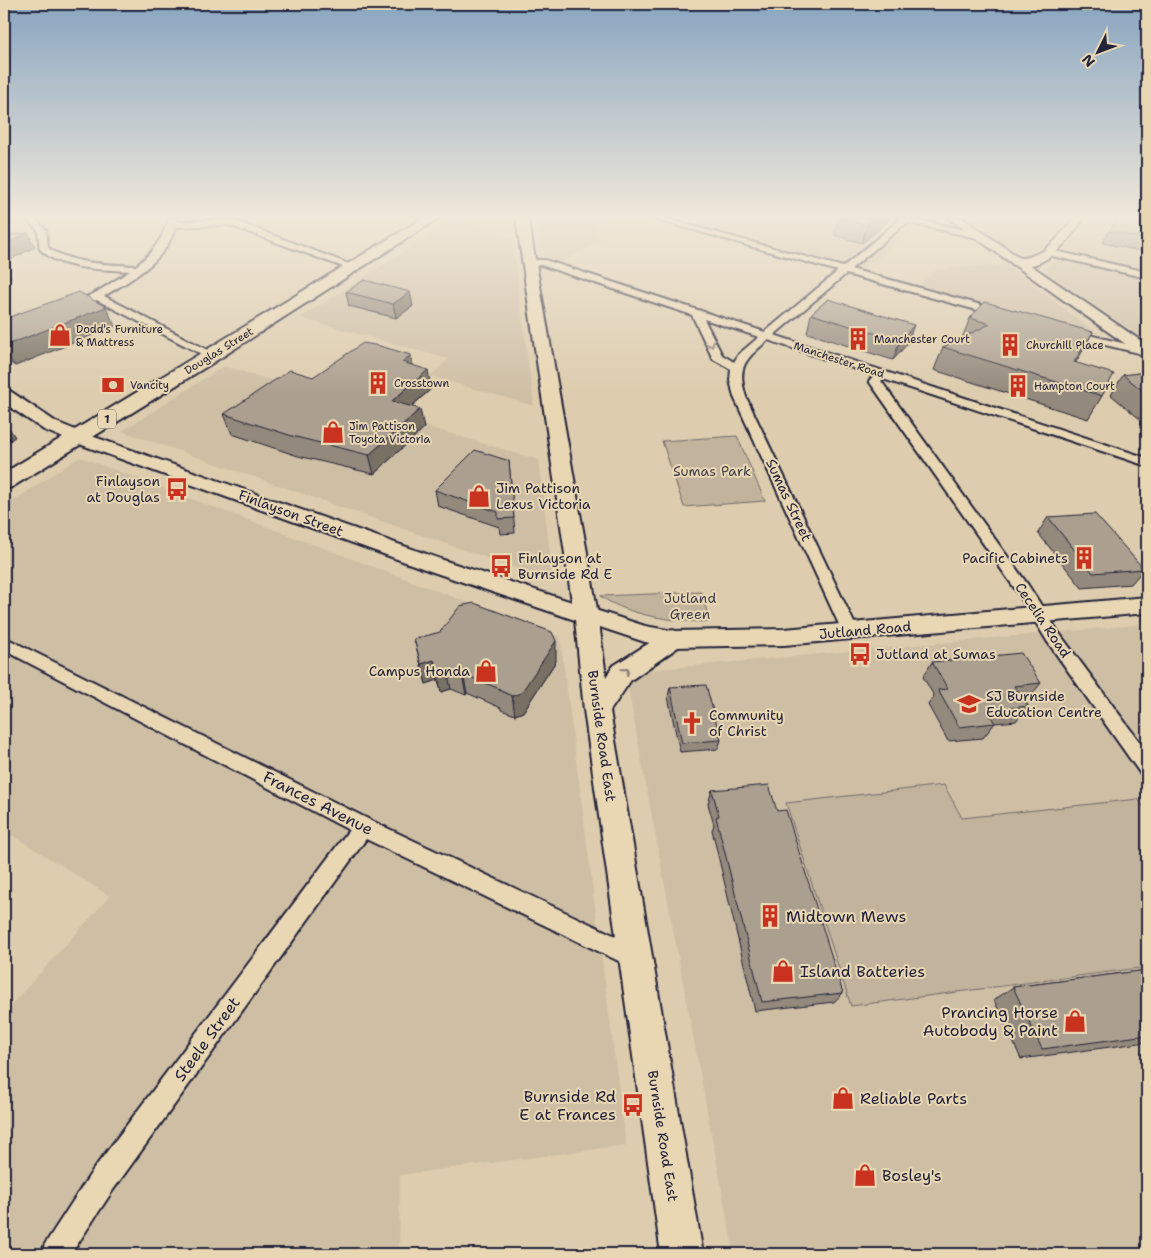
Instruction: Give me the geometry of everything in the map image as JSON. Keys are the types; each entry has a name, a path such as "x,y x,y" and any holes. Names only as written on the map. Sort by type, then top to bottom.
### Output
{"main road":[{"name":"Douglas Street","path":"4,482 337,277"},
{"name":"Burnside Road East","path":"531,277 586,615 597,710 682,1254"},
{"path":"1038,277 1147,352"},
{"name":"Finlayson Street","path":"4,395 50,426 77,438 586,615"},
{"path":"597,710 622,673 673,639"}],"street":[{"path":"64,311 97,296 126,277"},
{"name":"Manchester Road","path":"586,277 1147,462"},
{"path":"696,313 718,357 736,367 743,356 835,277"},
{"path":"867,277 1012,317"},
{"path":"97,296 211,356"},
{"path":"1058,330 1147,352"},
{"name":"Sumas Street","path":"736,367 734,378 740,396 850,631"},
{"name":"Cecelia Road","path":"881,374 875,381 1039,613 1053,637 1147,768"},
{"name":"Jutland Road","path":"586,615 645,634 673,639 784,637 1039,613 1147,605"},
{"name":"Frances Avenue","path":"4,643 364,827 635,957"},
{"name":"Steele Street","path":"55,1254 103,1180 364,827"}],"shaded area":[{"path":"365,277 517,277 534,406 430,376 449,359 300,318"},
{"path":"928,277 1022,277 1098,334 918,286"},
{"path":"1054,277 1136,277 1147,279 1147,341"},
{"path":"224,366 539,460 553,581 122,431"},
{"path":"80,457 560,637 626,1145 400,1175 399,1254 4,1254 4,1013 110,896 4,830 4,507"},
{"path":"1147,624 1147,1254 734,1254 627,683 648,670"}],"green space":[{"name":"Sumas Park","path":"737,436 765,501 684,507 662,441"},
{"name":"Jutland Green","path":"701,592 710,622 667,619 639,613 625,609 600,596"},
{"path":"944,785 962,818 1138,799 1147,812 1147,967 851,1006 786,803"}],"building":[{"path":"364,280 410,292 393,304 346,292"},
{"path":"79,292 106,307 4,346 4,319"},
{"path":"828,299 914,325 900,341 811,314"},
{"path":"985,302 1093,332 1074,362 1114,374 1102,396 943,347 990,324 970,318"},
{"path":"363,343 411,355 402,362 428,370 392,401 420,409 369,455 292,436 224,414 290,370 313,377"},
{"path":"1147,372 1147,394 1123,375"},
{"name":"Jim Pattison Lexus Victoria","path":"475,450 509,461 514,518 498,519 498,512 435,490"},
{"path":"1095,514 1144,569 1093,573 1048,517"},
{"name":"Campus Honda","path":"474,603 552,632 556,641 521,693 512,696 500,689 447,669 437,672 434,660 421,664 414,639 440,632 460,606"},
{"name":"SJ Burnside Education Centre","path":"1021,653 1041,683 1014,686 1028,706 987,711 995,723 959,727 938,690 948,689 932,662"},
{"name":"Community of Christ","path":"706,685 721,740 682,743 670,687"},
{"name":"Midtown Mews","path":"769,785 777,811 786,810 843,993 762,1002 716,817 719,816 712,790"},
{"name":"Prancing Horse Autobody & Paint","path":"1147,970 1147,1035 1042,1049 1013,987"}],"place":[{"name":"Dodd's Furniture & Mattress","path":"60,335"},
{"name":"Manchester Court","path":"858,339"},
{"name":"Churchill Place","path":"1010,345"},
{"name":"Crosstown","path":"378,383"},
{"name":"Vancity","path":"113,385"},
{"name":"Hampton Court","path":"1018,386"},
{"name":"Jim Pattison Toyota Victoria","path":"333,432"},
{"name":"Finlayson at Douglas","path":"177,489"},
{"name":"Jim Pattison Lexus Victoria","path":"479,496"},
{"name":"Pacific Cabinets","path":"1084,558"},
{"name":"Finlayson at Burnside Rd E","path":"501,566"},
{"name":"Jutland at Sumas","path":"860,654"},
{"name":"Campus Honda","path":"486,671"},
{"name":"SJ Burnside Education Centre","path":"969,704"},
{"name":"Community of Christ","path":"692,723"},
{"name":"Midtown Mews","path":"770,916"},
{"name":"Island Batteries","path":"783,971"},
{"name":"Prancing Horse Autobody & Paint","path":"1075,1021"},
{"name":"Reliable Parts","path":"843,1098"},
{"name":"Burnside Rd E at Frances","path":"633,1105"},
{"name":"Bosley's","path":"865,1175"}]}
